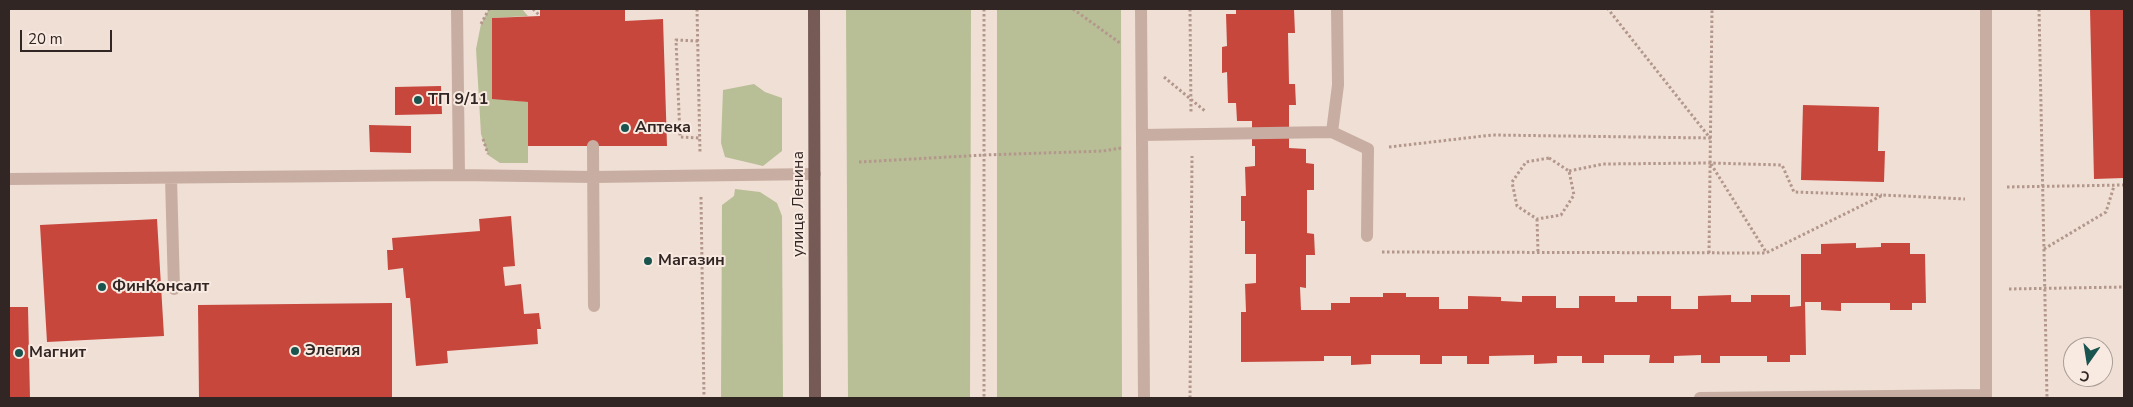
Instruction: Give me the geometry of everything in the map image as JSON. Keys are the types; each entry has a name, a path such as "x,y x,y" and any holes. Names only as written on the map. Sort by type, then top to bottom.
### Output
{"main road":[{"name":"улица Ленина","path":"814,9 816,398"}],"street":[{"path":"457,9 459,175"},
{"path":"1141,9 1144,398"},
{"path":"1332,132 1338,85 1337,9"},
{"path":"1700,398 1986,397 1986,9"},
{"path":"1142,141 1192,135 1332,132 1368,149 1368,236"},
{"path":"593,146 594,306"},
{"path":"9,179 459,175 593,177 815,174"},
{"path":"171,178 174,288"}],"path":[{"path":"480,32 481,24 489,9"},
{"path":"533,9 540,16"},
{"path":"697,9 704,398"},
{"path":"984,9 984,398"},
{"path":"1190,9 1192,135 1190,398"},
{"path":"1608,9 1710,138"},
{"path":"1709,253 1712,9"},
{"path":"2039,9 2047,398"},
{"path":"698,41 676,40 680,137 699,138"},
{"path":"481,134 488,155 494,159"},
{"path":"1368,149 1492,135 1710,138"},
{"path":"860,162 1103,151 1142,141"},
{"path":"1550,158 1569,171 1574,195 1560,215 1537,219 1517,206 1512,182 1526,162 1550,158"},
{"path":"1710,163 1766,253"},
{"path":"1569,171 1603,164 1710,163 1782,165 1794,192 1986,200"},
{"path":"1986,187 2124,185"},
{"path":"2044,249 2106,212 2114,186"},
{"path":"1368,236 1369,252 1766,253 1883,195"},
{"path":"1537,219 1538,252"},
{"path":"1986,289 2124,287"}],"green space":[{"path":"489,9 522,9 528,16 492,18 492,98 528,102 528,163 500,163 488,155 481,134 476,49 481,24"},
{"path":"846,9 971,9 970,398 848,398"},
{"path":"997,9 1121,9 1122,398 997,398"},
{"path":"754,84 765,92 782,98 782,151 763,166 725,157 721,143 723,90"},
{"path":"735,189 760,192 777,203 782,216 783,398 721,398 722,205 734,196"}],"building":[{"path":"540,9 625,9 625,21 663,19 667,146 528,146 528,102 492,99 492,18 540,16"},
{"path":"1236,9 1294,9 1295,33 1288,33 1289,84 1295,84 1296,105 1289,105 1289,148 1306,149 1306,163 1314,164 1314,190 1307,190 1307,233 1314,234 1315,255 1306,255 1306,288 1300,287 1301,310 1331,310 1331,303 1350,303 1350,297 1383,297 1383,293 1406,293 1406,297 1439,297 1439,309 1468,309 1468,296 1501,297 1501,301 1522,302 1522,296 1556,296 1556,308 1579,308 1579,296 1615,296 1615,302 1637,302 1637,296 1671,296 1671,309 1698,309 1698,296 1731,295 1731,302 1751,302 1751,295 1790,295 1790,307 1801,306 1801,254 1821,254 1821,244 1856,243 1856,248 1881,247 1881,243 1910,243 1910,254 1925,254 1926,303 1912,303 1912,310 1890,310 1890,303 1841,303 1841,311 1821,310 1821,302 1805,302 1806,355 1790,355 1790,362 1767,362 1767,356 1720,356 1720,363 1701,363 1701,355 1674,356 1674,363 1649,363 1650,355 1604,355 1604,363 1582,363 1582,356 1557,356 1557,363 1534,364 1534,355 1489,356 1489,364 1467,364 1467,356 1442,356 1442,364 1420,364 1420,355 1371,355 1371,364 1351,365 1351,356 1324,356 1324,361 1241,362 1241,312 1246,312 1245,284 1256,283 1256,254 1245,254 1245,221 1241,221 1241,196 1246,196 1245,167 1255,166 1255,146 1252,146 1252,121 1237,121 1236,103 1228,103 1227,72 1222,73 1222,47 1227,46 1226,14 1236,14"},
{"path":"2090,9 2124,9 2124,178 2094,179"},
{"name":"ТП 9/11","path":"441,86 442,114 395,115 395,87"},
{"path":"1803,105 1879,107 1878,151 1885,151 1884,182 1801,180"},
{"path":"369,125 411,126 411,153 370,152"},
{"path":"511,216 515,266 503,267 505,286 521,284 524,314 539,313 541,329 537,329 538,344 447,351 448,363 416,366 410,298 406,298 403,268 388,270 387,250 393,250 392,238 480,231 479,219"},
{"path":"157,219 164,336 47,342 40,225"},
{"name":"Элегия","path":"392,303 392,398 199,398 198,305"},
{"name":"Магнит","path":"9,307 28,307 30,398 9,398"}],"place":[{"name":"ТП 9/11","path":"418,100"},
{"name":"Аптека","path":"625,128"},
{"name":"Магазин","path":"648,261"},
{"name":"ФинКонсалт","path":"102,287"},
{"name":"Элегия","path":"295,351"},
{"name":"Магнит","path":"19,353"}]}
